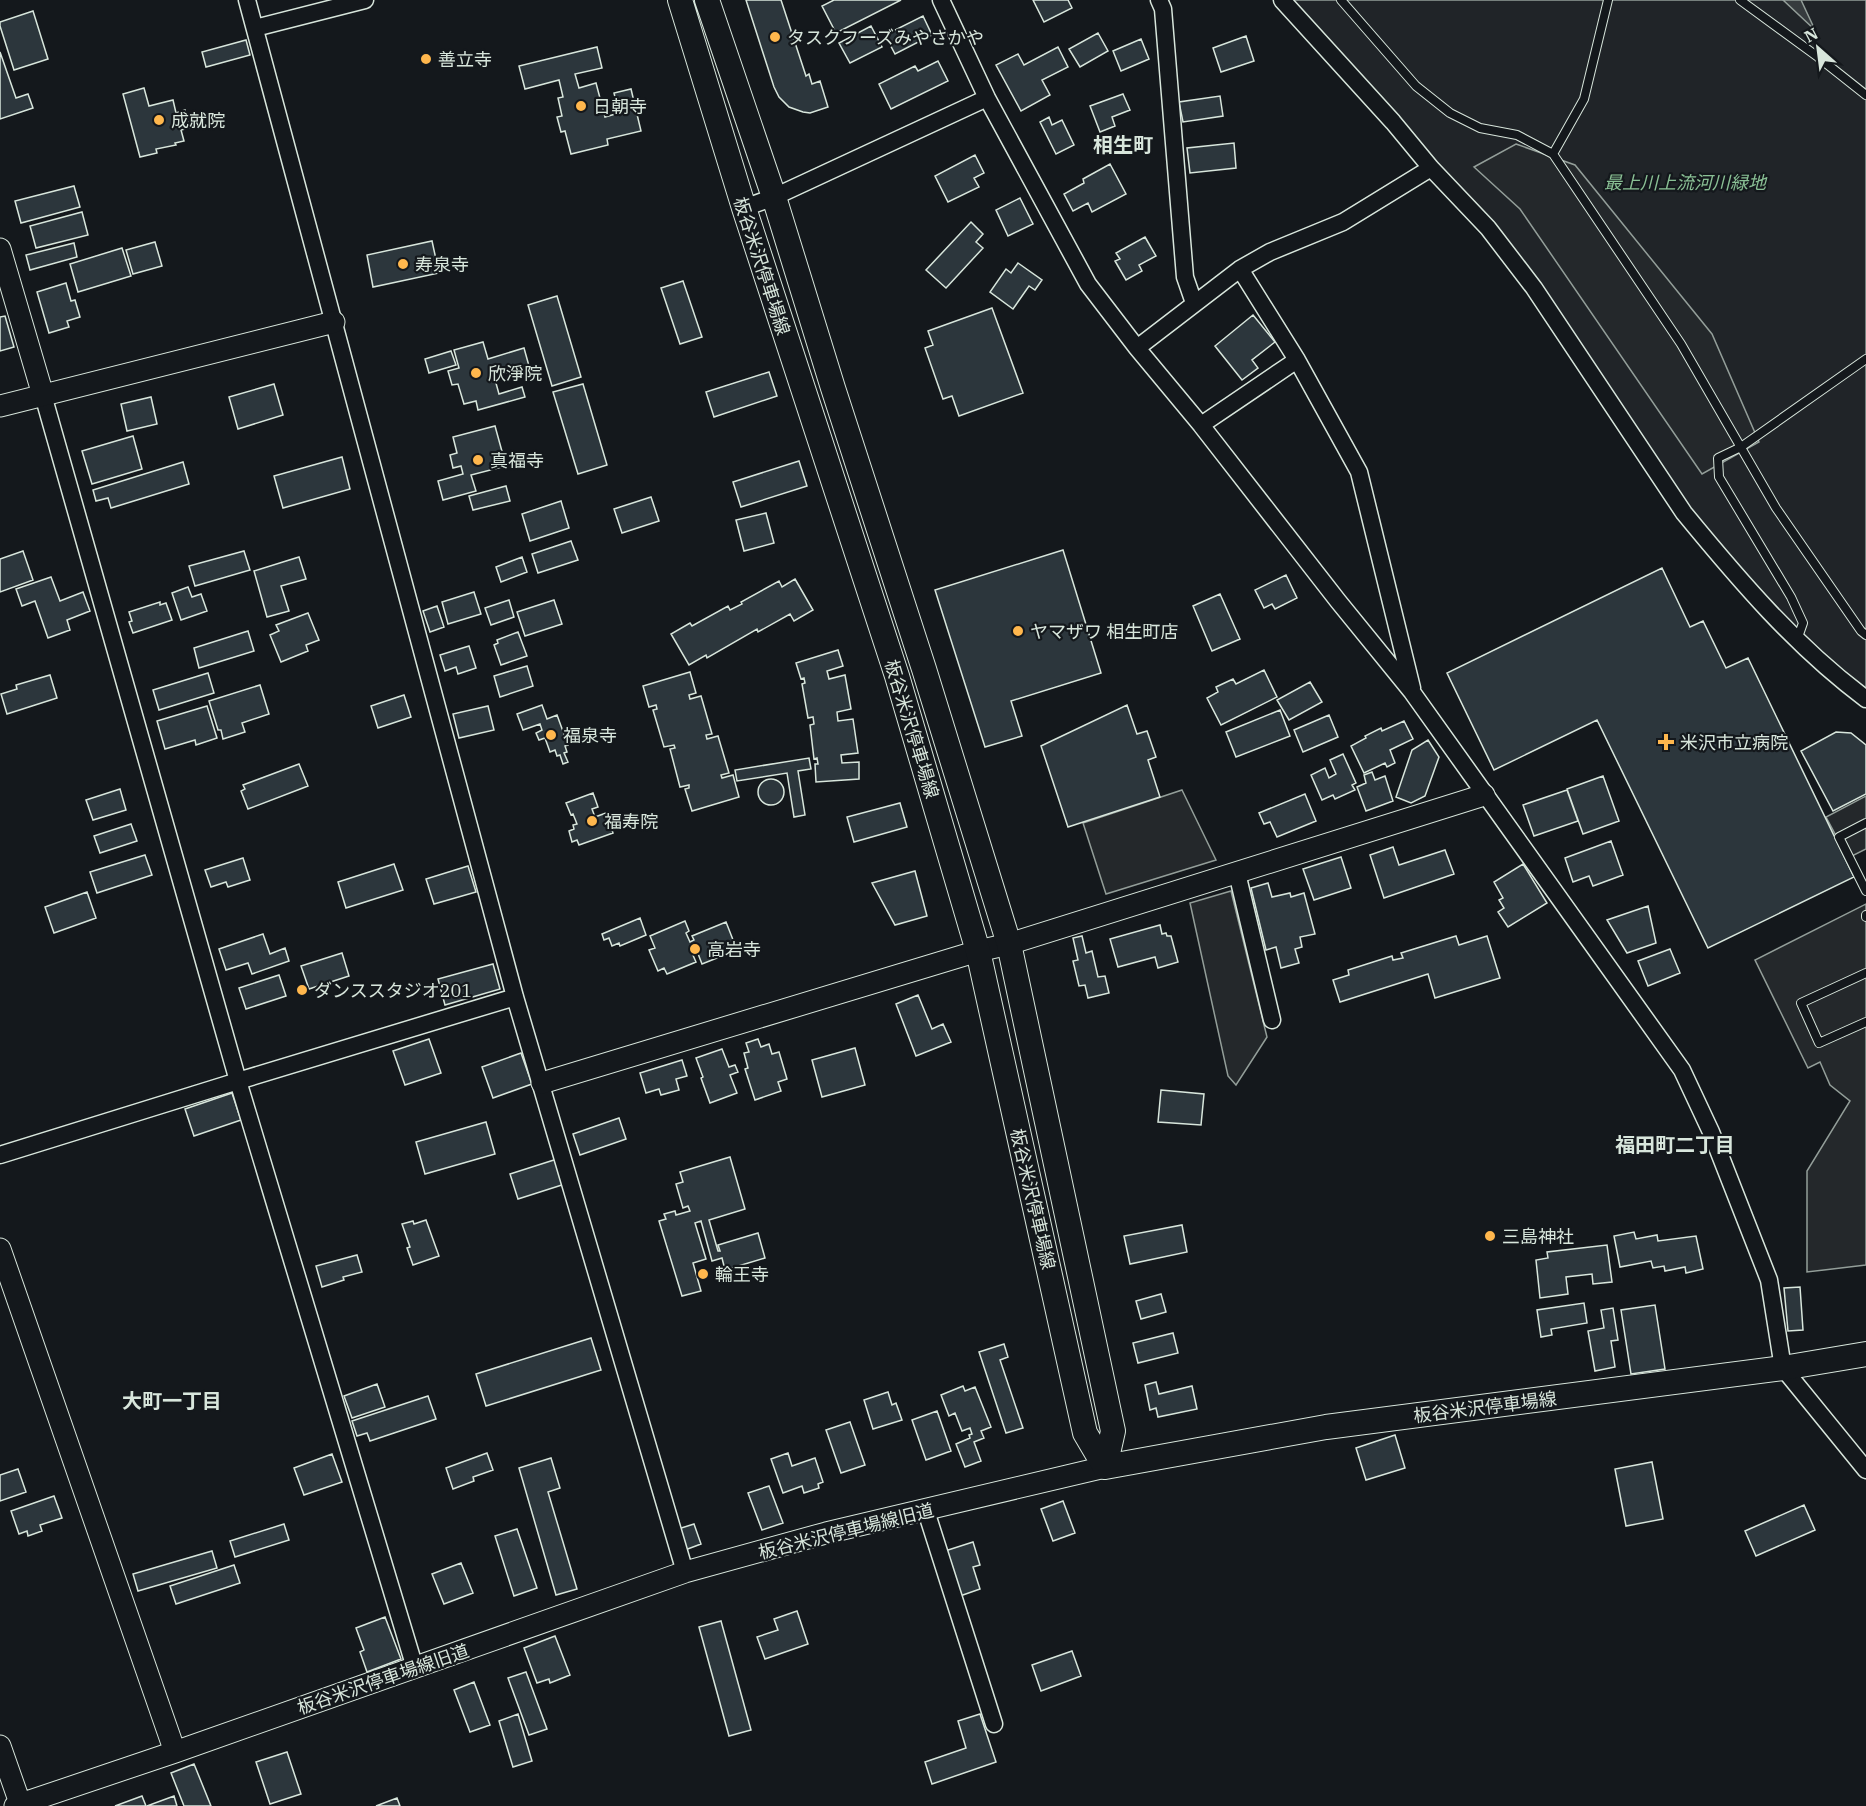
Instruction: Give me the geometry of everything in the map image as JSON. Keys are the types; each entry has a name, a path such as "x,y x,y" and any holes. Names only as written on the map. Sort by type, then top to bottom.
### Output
{"main road":[{"name":"板谷米沢停車場線","path":"680,0 744,208 897,676 978,951 1085,1433 1106,1467"},
{"name":"板谷米沢停車場線","path":"707,0 774,197 833,388 928,680 1009,944 1113,1431 1106,1467"},
{"name":"板谷米沢停車場線","path":"1106,1467 1326,1427 1783,1368 1866,1354"}],"street":[{"path":"247,0 515,997 685,1572"},
{"path":"255,28 365,0"},
{"path":"941,0 987,98 1088,284 1412,692 1682,1070 1711,1132 1769,1280 1783,1368 1866,1470"},
{"path":"1160,0 1163,9 1185,277 1194,303"},
{"path":"1282,0 1393,122 1431,168 1488,228 1534,288 1684,513 1797,640 1866,699"},
{"path":"744,208 774,197 987,98"},
{"path":"1137,348 1240,269 1270,252 1342,222 1431,168"},
{"path":"0,249 238,1081 415,1668"},
{"path":"1240,269 1297,360 1359,472 1412,692"},
{"path":"0,406 334,322"},
{"path":"1202,425 1297,360"},
{"path":"542,1083 978,951 1009,944 1484,795"},
{"path":"1237,873 1272,1020"},
{"path":"0,1155 515,997"},
{"path":"0,1249 175,1752"},
{"name":"板谷米沢停車場線旧道","path":"19,1805 685,1572 826,1533 1106,1467"},
{"path":"926,1511 994,1724"},
{"path":"0,1746 19,1805"}],"lane":[{"path":"1341,0 1416,86 1450,113 1480,128 1517,135 1553,154 1681,344 1776,508 1866,635"},
{"path":"1553,154 1584,99 1608,0"},
{"path":"1740,0 1866,94"},
{"path":"1797,640 1803,623 1791,597 1719,477 1718,458 1741,447 1866,359"},
{"path":"1866,823 1839,837 1866,891"},
{"path":"1866,973 1801,1003 1819,1044 1866,1022"}],"green space":[{"name":"最上川上流河川緑地","path":"1290,0 1866,0 1866,691 1844,675 1776,610 1688,510 1537,285"}],"shaded area":[{"path":"1783,0 1801,0 1815,30"},
{"path":"1516,144 1575,165 1712,334 1759,442 1702,474 1520,209 1474,167"},
{"path":"1182,790 1216,860 1106,894 1083,823"},
{"path":"1866,796 1866,849 1848,858 1826,817"},
{"path":"1231,891 1267,1037 1236,1085 1228,1076 1190,903"},
{"path":"1866,904 1866,1265 1807,1272 1807,1171 1850,1101 1830,1085 1820,1062 1808,1068 1755,960"}],"building":[{"name":"タスクフーズみやさかや","path":"746,0 781,0 806,76 809,74 812,84 820,81 828,107 810,113 803,112 789,107 779,97"},
{"path":"834,0 901,0 836,33 822,6"},
{"path":"1033,0 1068,0 1072,8 1044,22"},
{"path":"33,11 48,59 14,70 0,22"},
{"path":"923,16 932,35 895,54 885,35"},
{"path":"871,26 882,47 850,63 839,43"},
{"path":"1098,33 1108,51 1080,67 1069,49"},
{"path":"1246,36 1254,61 1221,72 1213,48"},
{"path":"1141,39 1149,59 1121,71 1113,51"},
{"path":"246,40 250,55 206,67 202,52"},
{"name":"日朝寺","path":"597,47 602,68 575,74 579,88 596,83 605,117 619,113 614,93 631,89 641,131 607,139 608,145 571,154 565,131 561,132 557,117 562,116 558,98 563,97 559,80 525,89 519,66"},
{"path":"1058,47 1068,67 1042,80 1050,95 1021,111 996,65 1018,54 1024,65"},
{"path":"0,52 16,98 28,94 33,108 0,119"},
{"path":"938,61 948,81 891,109 879,84 915,66 918,71"},
{"name":"成就院","path":"144,88 149,106 173,100 176,113 185,110 189,128 181,130 184,141 156,149 157,153 140,157 123,94"},
{"path":"1123,94 1130,110 1112,117 1115,126 1100,132 1090,106"},
{"path":"1220,96 1223,116 1183,122 1179,102"},
{"path":"1049,117 1052,125 1062,120 1074,145 1056,154 1040,122"},
{"path":"1234,143 1236,168 1190,173 1187,148"},
{"path":"975,155 984,173 974,178 979,187 948,202 935,176"},
{"path":"1110,164 1126,194 1092,212 1088,203 1073,211 1064,194 1084,183 1083,179"},
{"path":"74,186 80,207 21,223 15,201"},
{"path":"1020,198 1033,224 1008,236 996,210"},
{"path":"82,212 88,235 36,248 30,226"},
{"path":"971,222 983,234 976,242 983,248 946,288 926,270"},
{"path":"1145,237 1156,256 1139,265 1142,271 1126,280 1115,261 1120,259 1116,253"},
{"name":"寿泉寺","path":"432,241 439,273 373,287 367,255"},
{"path":"155,242 162,266 133,274 126,250"},
{"path":"74,243 77,257 30,270 26,255"},
{"path":"122,248 131,276 78,292 70,264"},
{"path":"1018,263 1042,280 1035,290 1029,286 1013,309 990,292 1006,269 1011,273"},
{"path":"683,281 702,337 680,344 661,288"},
{"path":"66,283 71,301 75,300 80,317 67,321 69,327 49,333 37,292"},
{"path":"557,296 581,377 552,386 528,305"},
{"path":"992,308 1023,393 959,416 952,396 943,399 925,348 933,345 928,331"},
{"path":"1253,315 1275,342 1252,360 1258,368 1242,380 1215,346"},
{"path":"5,316 14,347 0,351 0,317"},
{"name":"欣淨院","path":"483,342 488,359 524,348 529,366 494,376 499,394 522,387 525,397 478,410 476,401 464,404 458,384 452,385 448,371 459,368 454,350"},
{"name":"欣淨院","path":"451,351 456,365 429,373 425,359"},
{"path":"769,372 777,396 714,417 706,392"},
{"path":"274,384 283,415 238,429 229,397"},
{"path":"583,384 607,465 578,474 553,392"},
{"path":"151,397 157,424 127,431 121,404"},
{"name":"真福寺","path":"495,426 506,466 471,475 476,491 443,500 438,481 463,474 461,466 453,468 450,455 457,453 453,437"},
{"path":"133,436 142,469 92,484 82,451"},
{"path":"342,457 350,489 283,508 274,476"},
{"path":"799,461 807,486 741,507 733,482"},
{"path":"183,462 189,484 111,508 108,498 96,501 93,490"},
{"path":"506,486 510,501 473,510 469,496"},
{"path":"651,497 659,521 622,533 614,509"},
{"path":"561,501 569,528 530,541 522,514"},
{"path":"766,513 774,543 744,551 736,520"},
{"path":"571,541 578,560 538,573 532,554"},
{"name":"ヤマザワ 相生町店","path":"1063,550 1101,673 1011,701 1022,736 985,747 935,590"},
{"path":"23,551 33,580 0,592 0,559"},
{"path":"244,551 250,570 195,586 189,566"},
{"path":"299,557 306,579 281,586 289,611 267,617 254,571"},
{"path":"522,557 527,572 501,582 496,567"},
{"path":"1662,568 1690,627 1703,621 1726,668 1748,658 1854,877 1708,948 1597,720 1494,770 1447,673"},
{"path":"1286,575 1297,598 1275,609 1272,604 1264,608 1255,590"},
{"path":"51,577 60,601 83,592 90,611 67,620 70,630 48,638 35,601 22,606 16,589"},
{"path":"795,579 813,610 794,621 790,614 758,632 757,629 707,658 706,655 689,665 671,634 690,623 692,626 728,606 730,610 779,581 782,587"},
{"path":"188,587 192,597 201,594 207,611 181,620 172,593"},
{"path":"474,592 481,614 448,624 442,602"},
{"path":"1220,594 1240,639 1212,651 1193,606"},
{"path":"509,600 514,617 491,625 485,608"},
{"path":"554,600 562,624 525,636 517,612"},
{"path":"160,602 160,605 166,603 172,620 133,633 129,622 132,621 129,612"},
{"path":"437,606 444,627 430,632 423,611"},
{"path":"308,613 319,640 306,645 308,651 281,662 270,635 279,631 276,625"},
{"path":"248,631 254,651 199,668 194,648"},
{"path":"518,632 527,656 501,665 494,645 498,643 497,640"},
{"path":"469,646 476,668 458,674 456,667 445,671 440,655"},
{"path":"838,650 843,666 827,671 829,679 845,675 851,709 837,712 838,721 853,719 858,753 841,755 842,763 859,762 859,779 816,782 815,764 818,764 817,758 814,759 810,725 814,724 813,717 808,718 802,684 805,683 804,678 801,679 796,663"},
{"path":"527,666 533,686 500,697 494,676"},
{"path":"1264,670 1277,697 1221,725 1207,698 1218,692 1216,687 1233,679 1236,684"},
{"path":"690,672 696,693 689,695 690,699 701,696 712,734 706,735 707,739 718,736 729,773 721,775 722,778 733,775 739,797 692,811 685,789 689,788 689,785 680,787 670,749 675,748 674,745 664,747 653,710 657,709 656,705 649,707 643,686"},
{"path":"208,673 214,693 159,710 153,690"},
{"path":"50,675 57,698 7,714 1,694 17,689 16,685"},
{"path":"1310,682 1322,702 1289,720 1277,700"},
{"path":"260,685 269,714 242,723 245,732 223,739 209,701"},
{"path":"404,695 411,717 378,728 371,706"},
{"name":"福泉寺","path":"542,705 547,719 557,715 568,745 565,746 567,752 564,753 568,762 563,764 560,755 557,756 555,750 550,752 545,738 539,740 536,733 542,730 540,724 523,730 517,714"},
{"path":"1127,705 1137,734 1147,731 1156,757 1148,760 1160,797 1068,827 1041,746"},
{"path":"207,706 217,738 196,745 195,740 165,749 157,721"},
{"path":"488,706 494,730 459,738 453,714"},
{"path":"1280,710 1290,736 1236,757 1226,732"},
{"path":"1329,715 1338,737 1303,752 1294,730"},
{"path":"1404,721 1413,739 1390,750 1395,763 1387,767 1385,763 1364,773 1351,746 1381,728 1382,731"},
{"path":"1836,732 1851,733 1866,745 1866,794 1833,811 1801,751"},
{"path":"1428,740 1439,757 1425,796 1411,803 1396,797 1412,750"},
{"path":"1343,754 1356,783 1352,785 1355,790 1335,799 1333,795 1322,800 1311,775 1325,768 1329,778 1336,774 1330,760"},
{"path":"809,758 811,769 798,771 805,815 794,817 787,773 737,781 735,770"},
{"path":"299,764 308,786 248,809 241,791 245,789 243,785"},
{"path":"1372,772 1375,780 1385,776 1393,801 1366,811 1357,787 1366,783 1364,775"},
{"path":"1603,776 1619,821 1583,834 1567,789"},
{"path":"771,779 780,783 784,792 780,801 771,805 762,801 758,792 762,783"},
{"path":"120,789 126,810 93,820 86,800"},
{"path":"1567,790 1578,821 1534,836 1523,805"},
{"name":"福寿院","path":"593,793 598,807 592,809 595,817 606,813 613,833 579,845 577,840 572,842 569,831 574,829 573,825 577,824 566,803"},
{"path":"1305,794 1316,821 1277,837 1270,822 1264,824 1259,813"},
{"path":"900,803 907,827 854,842 847,817"},
{"path":"131,824 137,841 100,853 94,836"},
{"path":"1611,841 1623,875 1593,886 1589,876 1573,882 1565,858"},
{"path":"1393,847 1399,865 1445,850 1454,874 1384,898 1370,855"},
{"path":"145,855 152,875 97,893 90,872"},
{"path":"1341,857 1351,888 1314,900 1303,869"},
{"path":"243,858 250,880 228,887 226,882 211,887 205,870"},
{"path":"394,864 403,890 346,908 338,882"},
{"path":"1523,864 1547,903 1508,927 1498,912 1504,908 1499,900 1503,898 1494,882"},
{"path":"468,866 476,892 434,904 426,879"},
{"path":"915,871 927,916 895,925 872,883"},
{"path":"1268,883 1272,897 1290,893 1291,897 1304,893 1315,934 1300,937 1302,947 1295,949 1299,963 1281,968 1276,947 1266,950 1251,888"},
{"path":"87,892 96,918 54,933 45,907"},
{"path":"1648,906 1656,943 1627,953 1607,920"},
{"path":"640,918 646,935 620,946 619,943 612,946 609,938 604,940 602,934"},
{"name":"高岩寺","path":"685,921 689,931 686,933 690,942 694,940 692,936 726,922 737,950 702,964 697,951 692,953 696,962 667,974 664,968 658,971 649,950 655,948 650,936"},
{"path":"1160,925 1162,934 1166,933 1167,936 1171,936 1178,962 1158,968 1155,957 1118,967 1110,939"},
{"path":"263,934 270,954 285,948 289,961 252,974 248,963 226,970 219,949"},
{"path":"1082,936 1086,953 1092,951 1098,977 1105,976 1109,993 1088,998 1085,985 1079,986 1073,961 1078,960 1073,938"},
{"path":"1456,936 1459,945 1487,936 1500,978 1435,998 1428,974 1340,1002 1333,980 1349,975 1348,970 1392,956 1393,960 1403,958 1401,953"},
{"path":"1670,949 1680,973 1648,986 1638,961"},
{"path":"342,953 349,976 309,989 301,966"},
{"path":"493,964 500,989 445,1005 438,979"},
{"path":"279,975 286,996 246,1009 239,988"},
{"path":"918,995 932,1029 943,1024 951,1042 916,1056 896,1004"},
{"path":"429,1039 441,1073 405,1085 393,1051"},
{"path":"758,1039 761,1047 769,1044 772,1054 779,1052 787,1079 778,1082 781,1091 755,1100 745,1069 748,1068 744,1053 749,1052 746,1043"},
{"path":"855,1048 865,1085 822,1097 812,1060"},
{"path":"722,1049 729,1067 735,1065 738,1072 730,1075 737,1093 710,1103 696,1058"},
{"path":"521,1053 532,1084 493,1098 482,1067"},
{"path":"682,1060 687,1076 676,1079 679,1090 661,1095 659,1089 646,1093 640,1073"},
{"path":"1161,1090 1204,1094 1201,1125 1158,1122"},
{"path":"232,1093 241,1120 194,1136 185,1109"},
{"path":"619,1118 626,1139 580,1155 573,1134"},
{"path":"486,1122 495,1154 425,1174 416,1142"},
{"path":"730,1157 745,1209 709,1220 718,1251 720,1251 718,1245 758,1233 765,1258 725,1270 722,1258 712,1261 701,1221 695,1223 706,1259 693,1263 701,1291 682,1296 659,1221 666,1219 664,1214 675,1211 676,1215 690,1211 688,1206 683,1208 676,1184 683,1182 680,1172"},
{"path":"557,1159 565,1184 518,1199 510,1174"},
{"path":"426,1220 439,1256 413,1265 402,1224 413,1221 414,1224"},
{"path":"1182,1225 1187,1252 1130,1264 1124,1236"},
{"path":"1634,1232 1636,1239 1657,1235 1658,1241 1696,1236 1703,1269 1686,1273 1685,1267 1665,1271 1664,1266 1653,1268 1651,1261 1620,1267 1614,1236"},
{"path":"1607,1245 1612,1282 1593,1284 1592,1274 1566,1277 1568,1294 1540,1298 1536,1260 1548,1258 1547,1252"},
{"path":"357,1255 362,1272 343,1277 344,1280 322,1287 316,1266"},
{"path":"1800,1287 1803,1330 1788,1331 1784,1288"},
{"path":"1161,1294 1166,1312 1141,1319 1136,1301"},
{"path":"1584,1303 1587,1323 1551,1329 1552,1335 1541,1337 1537,1310"},
{"path":"1655,1305 1665,1369 1631,1374 1621,1310"},
{"path":"1613,1308 1618,1340 1611,1341 1615,1367 1595,1371 1588,1331 1604,1328 1601,1310"},
{"path":"1173,1333 1178,1353 1138,1363 1133,1343"},
{"path":"591,1338 601,1370 486,1406 476,1374"},
{"path":"1004,1344 1008,1357 1000,1360 1023,1428 1006,1433 979,1352"},
{"path":"1156,1382 1159,1394 1192,1386 1197,1409 1158,1417 1156,1408 1150,1410 1145,1385"},
{"path":"377,1384 385,1407 352,1418 344,1396"},
{"path":"963,1386 965,1391 975,1387 991,1427 981,1431 984,1438 974,1442 981,1461 965,1467 956,1444 970,1438 969,1435 972,1434 970,1428 962,1431 955,1413 949,1416 941,1395"},
{"path":"888,1392 892,1405 896,1403 902,1420 873,1429 864,1400"},
{"path":"428,1396 436,1419 370,1441 367,1433 357,1436 352,1421"},
{"path":"937,1411 951,1451 926,1460 912,1420"},
{"path":"850,1422 865,1465 841,1473 826,1430"},
{"path":"1395,1435 1405,1468 1366,1480 1356,1448"},
{"path":"487,1453 493,1470 473,1477 474,1481 453,1489 446,1468"},
{"path":"788,1453 792,1466 815,1458 823,1482 818,1484 819,1488 804,1493 802,1486 783,1493 771,1459"},
{"path":"332,1454 342,1482 304,1495 294,1468"},
{"path":"551,1458 560,1488 548,1492 577,1589 556,1595 519,1468"},
{"path":"1652,1462 1663,1519 1626,1526 1615,1469"},
{"path":"18,1469 26,1492 0,1501 0,1475"},
{"path":"769,1486 783,1523 762,1530 748,1493"},
{"path":"54,1496 62,1518 40,1525 42,1531 28,1536 27,1531 19,1534 11,1511"},
{"path":"1063,1501 1075,1533 1053,1541 1041,1509"},
{"path":"1804,1505 1815,1530 1756,1556 1745,1531"},
{"path":"284,1524 289,1540 235,1557 230,1541"},
{"path":"694,1524 701,1544 685,1550 678,1529"},
{"path":"517,1529 537,1588 514,1596 495,1536"},
{"path":"973,1542 980,1565 973,1567 980,1589 960,1596 945,1551"},
{"path":"212,1551 217,1568 138,1591 133,1574"},
{"path":"461,1563 473,1593 444,1604 432,1574"},
{"path":"234,1565 240,1583 176,1604 170,1586"},
{"path":"797,1611 808,1644 765,1659 757,1637 778,1630 774,1619"},
{"path":"385,1617 401,1659 367,1672 360,1652 364,1650 356,1628"},
{"path":"721,1621 751,1730 729,1736 699,1627"},
{"path":"555,1636 570,1675 550,1683 549,1679 537,1683 524,1648"},
{"path":"1072,1651 1081,1676 1041,1691 1032,1665"},
{"path":"526,1672 547,1729 529,1735 508,1678"},
{"path":"474,1682 490,1725 470,1732 454,1690"},
{"path":"518,1714 532,1761 513,1767 499,1721"},
{"path":"980,1714 996,1762 932,1784 925,1762 966,1748 958,1721"},
{"path":"287,1752 301,1794 270,1804 256,1762"},
{"path":"194,1764 211,1806 184,1806 171,1773"},
{"path":"142,1796 146,1806 115,1806"},
{"path":"174,1796 177,1806 147,1806"},
{"path":"397,1798 400,1806 376,1806"}],"place":[{"name":"タスクフーズみやさかや","path":"775,37"},
{"name":"善立寺","path":"426,59"},
{"name":"日朝寺","path":"581,106"},
{"name":"成就院","path":"159,120"},
{"name":"寿泉寺","path":"403,264"},
{"name":"欣淨院","path":"476,373"},
{"name":"真福寺","path":"478,460"},
{"name":"ヤマザワ 相生町店","path":"1018,631"},
{"name":"福泉寺","path":"551,735"},
{"name":"米沢市立病院","path":"1666,742"},
{"name":"福寿院","path":"592,821"},
{"name":"高岩寺","path":"695,949"},
{"name":"ダンススタジオ201","path":"302,990"},
{"name":"三島神社","path":"1490,1236"},
{"name":"輪王寺","path":"703,1274"}],"district":[{"name":"相生町","path":"1123,144"},
{"name":"福田町二丁目","path":"1675,1144"},
{"name":"大町一丁目","path":"172,1400"}]}
